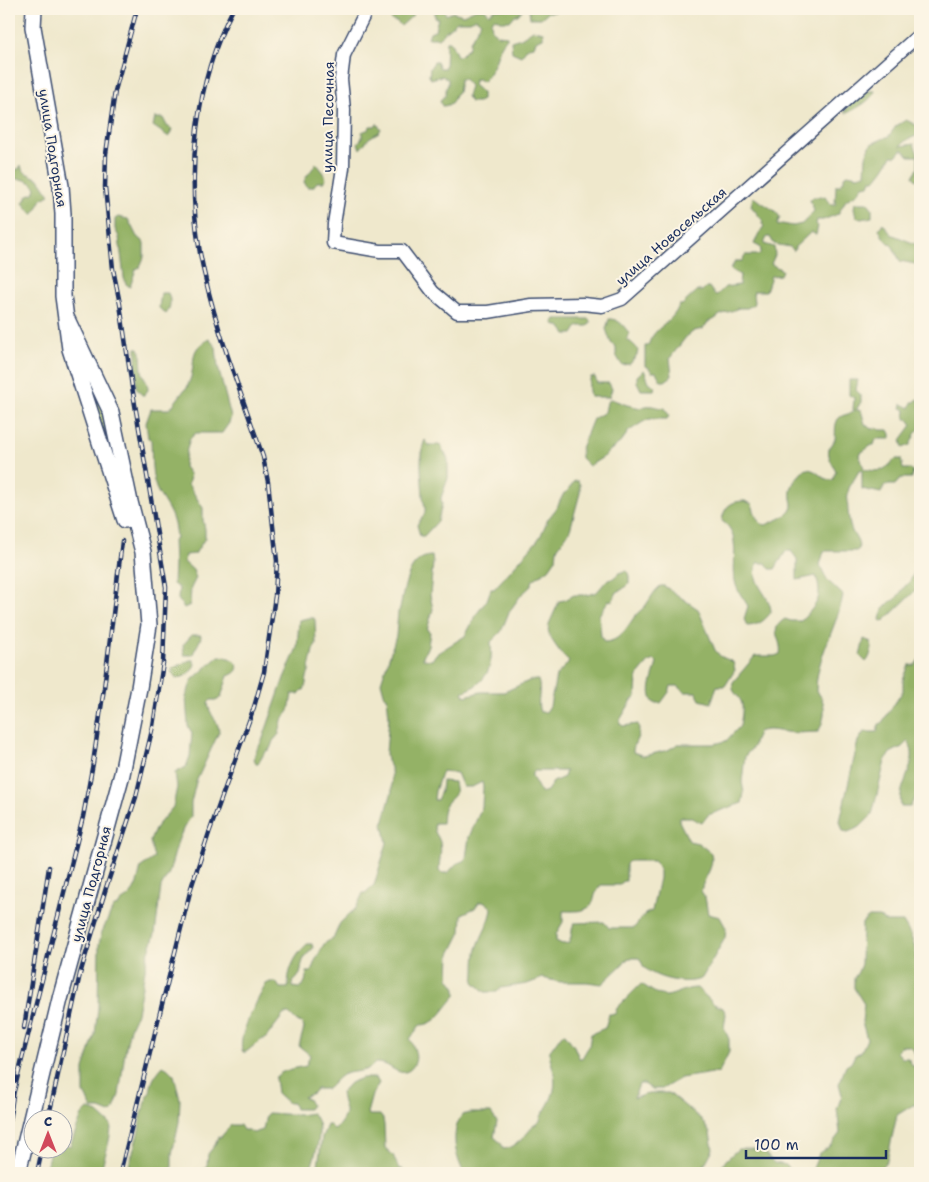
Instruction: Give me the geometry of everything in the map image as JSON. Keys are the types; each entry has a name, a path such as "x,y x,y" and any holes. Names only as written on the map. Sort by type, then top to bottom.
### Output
{"main road":[{"name":"улица Подгорная","path":"18,1173 60,999 122,774 149,625 147,593 70,349 63,296 61,186 33,27 34,9"}],"street":[{"name":"улица Песочная","path":"367,9 344,55 340,79 344,110 343,168 334,224 334,243 380,251"},
{"name":"улица Новосельская","path":"380,251 402,251 433,292 457,312 488,312 531,306 583,304 602,306 622,299 920,34"}],"green space":[{"path":"391,9 415,9 413,15 401,26 387,15 387,12"},
{"path":"444,9 446,15 453,12 463,15 476,9 485,9 489,14 495,9 523,9 510,21 500,21 495,18 491,21 492,30 498,35 507,36 507,38 500,48 492,69 483,82 475,79 473,85 482,93 482,100 478,102 470,102 467,96 470,86 464,79 460,79 458,93 456,93 453,101 442,106 440,100 445,96 448,79 442,76 431,79 429,76 430,68 434,62 437,62 440,68 445,68 446,41 450,41 457,56 460,56 469,47 470,41 481,22 476,18 470,21 457,21 438,38 428,38 430,32 435,30 438,18 435,18 435,12"},
{"path":"529,9 558,9 555,12 548,12 541,18 530,18"},
{"path":"533,30 543,32 543,38 536,41 534,46 528,47 521,56 512,52 511,41 521,38"},
{"path":"867,91 875,91 863,104 847,113 844,112 849,105"},
{"path":"155,118 163,118 167,126 172,129 169,137 153,126"},
{"path":"906,120 918,126 918,135 905,141 900,146 914,144 918,154 920,154 920,180 916,180 913,176 918,168 918,156 909,156 904,150 901,150 896,156 892,156 875,180 871,180 869,185 863,186 857,194 846,200 838,214 823,220 817,220 816,235 811,232 795,247 794,251 790,247 774,244 770,237 767,237 764,244 774,247 775,255 771,264 782,270 780,275 771,276 766,291 754,291 753,305 720,315 708,322 703,329 694,331 686,337 670,358 672,376 665,381 661,381 656,372 652,372 645,366 645,346 648,346 654,334 673,316 679,305 682,305 697,291 702,291 706,287 709,287 717,295 725,287 739,285 740,275 731,270 730,267 732,267 735,261 742,261 745,255 759,255 760,247 754,244 764,226 762,224 763,221 751,206 753,197 775,211 780,217 778,226 782,224 793,226 802,224 814,211 810,200 813,197 825,197 831,205 835,205 836,185 840,185 844,180 844,176 848,174 857,176 865,174 866,156 871,144 889,136 896,126"},
{"path":"377,123 381,129 369,138 360,149 358,143 362,138 362,132 369,129 370,126 375,126"},
{"path":"316,163 326,179 324,182 317,182 313,187 307,187 304,182"},
{"path":"21,165 26,173 39,179 50,195 42,199 34,214 23,203 28,195 34,193 36,188 21,179 9,179 9,170 19,169"},
{"path":"855,203 868,203 872,208 872,217 861,219 856,217"},
{"path":"118,217 128,219 137,237 144,243 144,257 140,267 136,269 130,287 126,284 124,278 119,237 115,229 115,219"},
{"path":"883,223 891,234 920,246 920,265 900,261 893,247 883,237 879,229"},
{"path":"161,293 168,293 170,298 170,307 166,314 159,308"},
{"path":"555,319 588,319 591,322 588,326 578,326 573,334 566,334 560,326 556,326 553,322"},
{"path":"609,319 616,320 623,325 629,333 627,339 638,352 630,364 622,365 616,355 616,347 611,343 606,329"},
{"path":"209,339 216,347 218,367 231,417 222,433 196,433 190,439 187,448 184,467 189,475 188,484 203,508 205,538 195,554 185,555 184,562 193,570 196,578 191,588 190,605 184,608 178,599 179,588 173,584 173,540 176,538 174,524 154,481 151,439 148,438 146,423 151,409 170,409 187,388 191,377 194,355 198,347"},
{"path":"74,345 109,420 121,489"},
{"path":"136,348 139,348 140,351 143,373 148,387 144,395 136,388"},
{"path":"644,370 649,382 655,387 654,390 641,390 637,382 637,376"},
{"path":"591,377 595,377 597,383 609,383 612,389 609,397 591,397 589,382"},
{"path":"849,380 858,380 856,390 861,395 861,402 856,410 861,410 865,424 871,429 889,430 891,434 891,439 876,439 874,445 859,454 864,469 881,470 895,459 901,459 903,469 913,471 912,478 901,478 895,485 885,485 881,493 862,489 862,470 859,471 849,488 848,503 851,527 858,541 859,549 856,551 824,551 820,565 827,580 843,595 819,666 816,691 824,705 824,717 818,732 794,733 769,730 758,732 753,747 745,756 742,803 708,815 702,823 689,817 680,817 679,821 689,841 698,843 711,853 712,863 701,891 705,897 708,914 720,917 726,928 725,938 702,978 681,981 664,978 645,968 639,958 629,958 602,984 559,982 543,978 527,984 501,988 497,992 485,992 474,982 476,957 477,949 490,918 492,908 485,902 479,902 475,908 462,914 461,932 450,954 449,978 456,988 456,996 436,1019 420,1025 410,1039 416,1056 412,1068 401,1072 387,1065 375,1063 368,1069 342,1075 327,1089 316,1089 313,1093 303,1097 308,1099 311,1105 308,1109 295,1109 293,1103 288,1103 277,1093 275,1078 285,1071 306,1066 310,1055 299,1046 304,1028 302,1023 297,1022 289,1014 284,1014 265,1039 262,1039 246,1052 243,1052 241,1046 242,1037 266,984 276,982 280,988 288,988 290,970 295,958 307,944 312,944 313,948 303,960 299,976 293,982 292,987 300,988 305,982 307,972 311,972 324,944 334,937 340,923 356,908 363,893 374,885 387,843 383,823 392,791 391,767 387,761 386,753 389,717 387,697 385,697 381,682 396,636 398,612 405,584 412,568 417,562 432,556 430,595 433,609 427,630 430,632 428,646 423,659 432,660 436,654 465,636 487,600 491,589 494,589 537,541 564,493 567,492 574,481 578,481 580,493 570,530 557,549 556,559 549,569 533,580 531,586 521,595 509,612 501,632 491,642 491,659 487,673 478,683 463,692 465,696 481,692 504,692 531,680 538,680 540,712 546,712 550,706 556,676 569,662 551,638 548,628 559,601 574,595 587,595 597,592 607,580 612,579 620,572 627,571 629,583 617,592 613,600 608,601 599,615 601,636 604,642 619,637 646,605 654,592 660,586 664,586 698,609 715,650 720,656 733,662 735,670 725,686 717,686 711,703 700,700 696,692 685,692 678,686 671,686 661,703 654,703 651,698 650,688 657,662 654,660 649,662 637,676 636,697 632,700 620,720 620,724 623,726 638,724 639,732 633,752 644,756 668,750 678,744 714,744 726,741 740,726 742,715 742,704 733,689 733,682 755,656 775,656 780,654 777,627 785,619 801,621 815,605 819,596 819,590 816,576 797,580 797,559 791,551 786,551 775,569 770,569 766,563 758,563 756,577 768,600 771,612 761,622 747,626 744,619 748,606 736,585 734,542 728,527 722,521 724,512 735,502 745,501 752,504 758,520 766,525 790,511 792,506 792,486 799,475 806,469 814,471 826,479 833,480 836,471 830,458 829,449 835,439 838,419 854,411 854,398 849,395","holes":["442,771 457,773 463,787 472,787 482,782 483,787 482,807 469,837 466,858 456,864 448,873 441,873 439,871 441,846 435,832 434,823 442,823 444,807 455,793 454,782 442,781 441,791 437,800 434,800","534,771 566,771 564,777 553,782 547,791 541,793 532,777","629,861 653,861 659,867 659,878 652,911 645,914 634,928 609,928 604,922 574,923 569,943 562,944 556,941 556,934 563,922 563,911 586,909 592,904 596,892 601,885 620,885 623,881 626,881 626,864"]},
{"path":"918,398 920,403 920,428 910,445 903,448 901,440 912,425 908,419 905,419 906,410 901,408 902,404 910,408 912,402 915,402"},
{"path":"611,399 641,408 650,406 665,408 669,416 667,419 649,419 643,422 629,431 621,442 605,456 589,466 581,458 581,448 593,419 605,412 607,402"},
{"path":"425,440 428,445 440,445 448,459 448,478 441,498 442,504 438,521 424,536 420,536 417,525 425,510 421,468"},
{"path":"920,569 920,586 884,621 881,621 883,609 891,601 895,600 909,583 915,571"},
{"path":"314,618 315,620 316,644 305,688 299,694 292,694 289,711 282,720 279,734 273,741 270,749 265,752 258,764 256,764 254,758 256,752 262,741 284,678 297,648 299,620"},
{"path":"192,635 201,635 200,640 193,655 184,655 183,645"},
{"path":"864,639 871,642 870,655 866,662 860,656"},
{"path":"219,656 233,660 238,667 234,673 228,676 221,697 208,703 219,732 196,782 191,803 191,817 178,841 169,873 161,887 155,934 148,954 137,1013 130,1028 119,1095 114,1109 110,1113 100,1109 92,1109 84,1093 84,1069 95,1034 98,1008 99,944 102,932 113,908 119,905 133,891 137,884 141,867 154,858 150,841 156,827 173,807 177,787 175,773 186,767 190,756 192,733 188,726 186,697 192,680"},
{"path":"920,658 920,791 910,807 901,807 900,798 912,757 912,749 908,741 902,747 890,753 885,761 872,815 860,827 848,832 843,831 840,821 858,741 864,732 877,732 879,724 881,724 903,691 903,680 909,665 915,665"},
{"path":"193,660 195,664 192,670 186,676 176,678 172,672 173,668"},
{"path":"869,917 879,917 885,922 903,922 915,948 916,961 920,969 920,1068 918,1067 920,1105 913,1105 897,1115 887,1160 877,1173 811,1173 819,1154 831,1145 840,1133 837,1109 842,1095 839,1084 846,1066 851,1063 855,1055 861,1052 867,1039 862,1022 864,1004 854,988 854,978 861,964 862,923","holes":["900,1046 910,1046 918,1063 916,1066 913,1066 908,1058 902,1058 897,1052"]},
{"path":"641,984 663,996 697,988 714,1004 723,1008 726,1014 724,1028 729,1039 729,1052 719,1072 681,1078 662,1089 652,1089 644,1084 639,1084 634,1098 651,1093 669,1093 701,1119 710,1133 713,1149 700,1173 464,1173 458,1159 455,1144 456,1129 462,1115 491,1113 497,1122 494,1137 501,1143 503,1149 512,1147 533,1126 539,1123 552,1097 555,1080 549,1052 562,1034 565,1034 574,1046 579,1058 582,1058 589,1046 591,1034 605,1028 609,1014 615,1014 617,1008"},
{"path":"163,1066 174,1075 180,1099 179,1122 172,1154 172,1173 127,1173 147,1095 150,1093 154,1078"},
{"path":"362,1078 376,1078 379,1083 372,1095 367,1113 369,1115 380,1115 383,1119 385,1148 393,1155 399,1169 402,1169 404,1173 317,1173 322,1137 327,1125 330,1125 335,1130 345,1115 341,1093 350,1083"},
{"path":"88,1109 98,1113 111,1125 109,1143 100,1173 68,1173 64,1166 57,1173 45,1173 48,1160 72,1160 72,1141 82,1115"},
{"path":"268,1113 299,1115 312,1113 319,1126 319,1134 310,1173 202,1173 207,1165 208,1154 218,1137 221,1137 231,1125 240,1125 243,1130 253,1133 263,1130"},
{"path":"738,1149 761,1149 774,1163 786,1165 793,1173 718,1173 726,1160"}],"railway":[{"path":"50,1110 80,974 136,797 153,726 163,663 166,587 113,269 105,187 106,154 115,91 137,9"},
{"path":"120,1173 191,888 254,707 264,672 275,596 277,561 268,482 263,457 212,305 205,279 196,223 194,160 202,97 220,37 233,9"},
{"path":"14,1091 83,817 104,688 122,541"},
{"path":"24,1028 49,867"},
{"path":"9,1121 15,1084"},
{"path":"37,1173 40,1160"}]}
